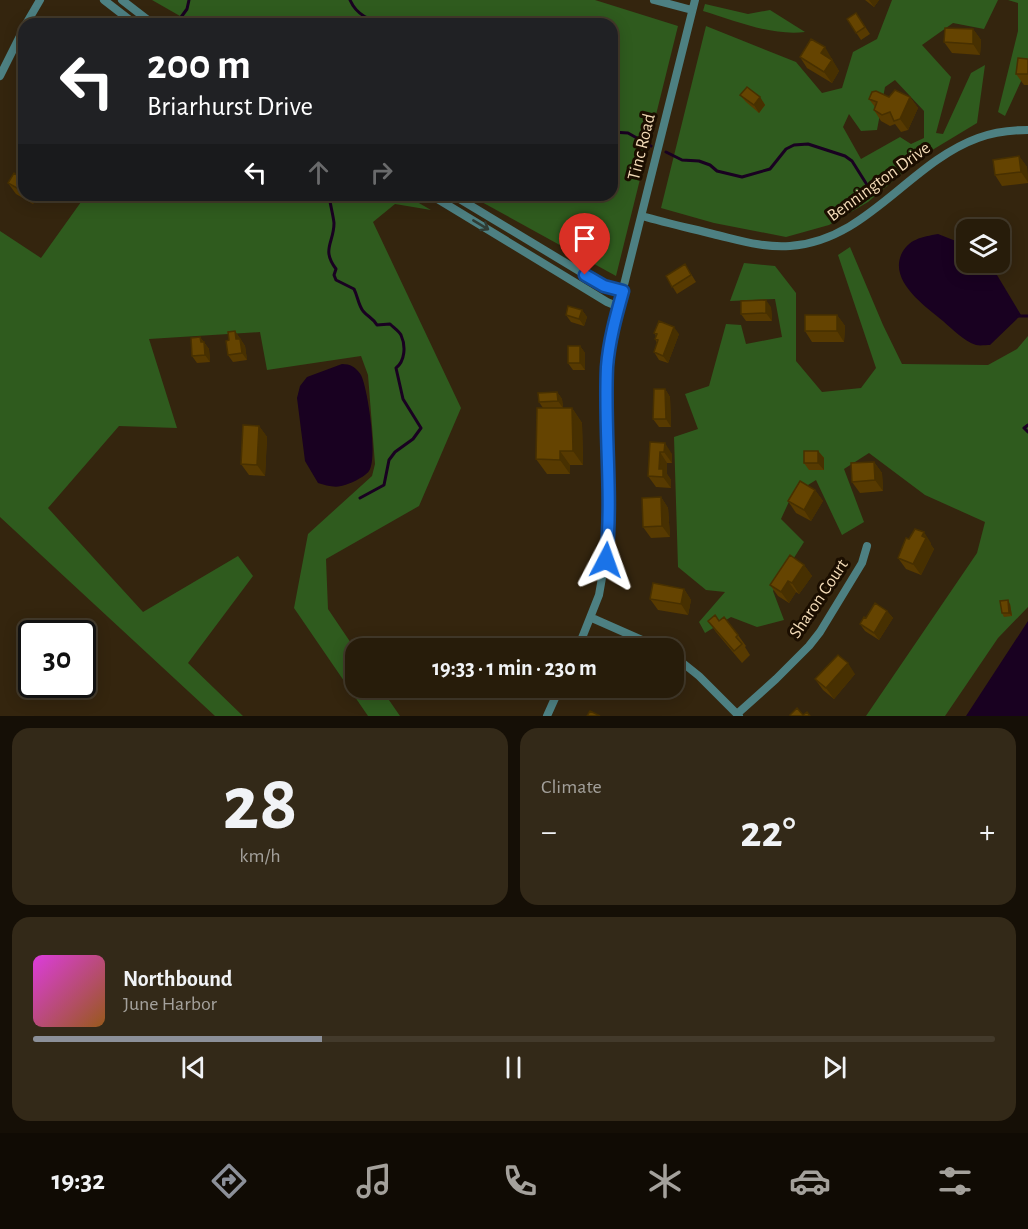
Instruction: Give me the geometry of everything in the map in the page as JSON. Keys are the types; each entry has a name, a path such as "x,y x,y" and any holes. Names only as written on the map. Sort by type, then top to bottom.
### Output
{"street":[{"path":"30,18 40,0"},
{"path":"104,0 127,18"},
{"path":"122,0 145,18"},
{"path":"654,0 692,10"},
{"name":"Tinc Road","path":"583,638 592,618 603,580 607,549 607,368 610,341 695,0"},
{"path":"0,76 18,40"},
{"name":"Bennington Drive","path":"642,216 761,245 792,246 824,240 856,223 947,154 978,138 1014,130 1028,130"},
{"path":"441,201 607,302 619,307"},
{"path":"463,201 604,286 623,291"},
{"name":"Sharon Court","path":"738,715 809,646 854,579 867,546"},
{"path":"592,618 637,638"},
{"path":"684,664 738,715"},
{"path":"547,716 555,698"}],"green space":[{"path":"152,0 595,0 678,26 616,276 480,201 618,201 618,18 184,18"},
{"path":"892,0 998,0 984,29 953,23 922,45 951,77 936,133 943,134 971,73 985,65 977,123 924,155 868,202 829,225 786,237 714,223 661,208 706,26 796,62 822,93 842,88 853,52 877,39","holes":["895,80 924,111 924,138 911,144 900,137 861,159 843,127 849,114 861,131 877,130 885,87"]},
{"path":"1008,0 1028,0 1028,66 1005,116 998,112 1018,31 1018,3"},
{"path":"705,4 748,14 770,10 805,32 779,32 754,27 703,11"},
{"path":"82,201 415,201 431,210 395,204 373,222 461,408 419,506 326,559 328,609 348,638 345,638 345,682 294,608 308,534 372,476 375,464 368,375 361,356 267,370 260,332 149,339 177,428 119,426 48,508 143,612 238,556 253,576 188,663 243,716 215,716 0,517 0,231 41,258"},
{"path":"850,247 902,364 988,365 1017,349 1028,336 1028,607 998,638 945,716 866,716 977,553 985,522 925,495 869,453 844,469 864,522 842,535 816,480 792,495 781,519 804,542 773,591 784,620 757,627 731,617 705,633 699,622 725,592 706,590 678,567 674,437 698,429 685,394 709,386 726,324 741,325 746,344 782,337 775,299 730,301 744,263 775,266 796,293 796,361 822,392 861,388 876,368 838,255"},
{"path":"356,698 388,698 400,716 368,716"}],"shaded area":[{"path":"938,234 956,241 956,273 995,273 997,275 1021,315 990,345 976,345 967,341 919,301 905,284 900,275 901,255 907,245 921,238"},
{"path":"342,364 355,368 364,383 373,452 372,464 367,473 352,482 335,487 318,483 305,461 297,398 300,386 307,377"},
{"path":"1028,621 1028,716 966,716"}],"building":[{"path":"856,13 865,27 856,33 847,19"},
{"path":"945,28 973,29 973,44 944,42"},
{"path":"811,39 825,47 821,53 832,60 824,72 800,57"},
{"path":"1018,58 1028,59 1028,74 1016,74"},
{"path":"747,87 760,97 754,105 740,95"},
{"path":"895,90 910,97 900,119 894,121 890,112 882,115 874,110 877,102 869,99 872,92 876,91 889,97"},
{"path":"1019,156 1021,172 995,175 993,160"},
{"path":"14,173 18,176 18,189 8,183"},
{"path":"685,264 691,275 672,287 666,276"},
{"path":"766,300 766,313 741,314 741,301"},
{"path":"568,306 582,310 579,319 566,315"},
{"path":"805,315 837,315 837,331 805,331"},
{"path":"659,321 674,327 663,356 654,352 658,340 655,339 657,334 654,333"},
{"path":"235,331 236,339 240,339 242,353 228,355 226,341 229,340 228,332"},
{"path":"200,337 201,342 204,342 205,355 192,356 191,338"},
{"path":"568,346 580,346 580,363 568,363"},
{"path":"654,389 665,389 666,419 653,419"},
{"path":"557,392 558,401 539,402 538,393"},
{"path":"537,408 572,408 573,451 560,451 560,460 536,459"},
{"path":"243,425 259,426 257,465 241,464"},
{"path":"650,442 665,443 664,452 660,452 659,469 663,469 663,477 648,476"},
{"path":"804,451 818,451 818,463 804,463"},
{"path":"874,462 875,480 852,482 851,463"},
{"path":"800,481 815,490 804,510 788,501"},
{"path":"661,497 662,526 643,527 642,498"},
{"path":"915,529 924,532 922,536 926,538 913,564 898,558 906,538 909,539"},
{"path":"790,555 804,565 792,583 788,581 781,592 770,585"},
{"path":"653,583 684,589 681,604 650,599"},
{"path":"1008,600 1009,613 1002,613 1000,601"},
{"path":"875,603 887,611 874,633 860,624"},
{"path":"715,615 719,621 724,617 738,635 736,637 742,644 734,651 708,621"},
{"path":"838,655 848,663 826,688 815,679"},
{"path":"797,708 803,715 807,712 810,716 791,716"},
{"path":"590,711 600,716 587,716"}],"waterway":[{"path":"180,18 187,9 189,0"},
{"path":"350,0 356,10 367,18"},
{"path":"618,132 628,133 651,146"},
{"path":"666,152 682,160 699,161 710,165 717,171 742,177 770,169 786,149 794,145 808,144 845,156 852,161 869,188"},
{"path":"330,201 334,223 329,256 336,269 334,275 336,280 354,289 363,311 377,325 390,324 401,335 404,353 396,368 403,399 421,428 413,439 395,452 389,460 384,485 360,498"},
{"path":"1018,316 1028,316"},
{"path":"1028,425 1024,428 1028,432"}],"route":[{"path":"585,275 604,286 623,291 612,331 607,368 608,538 606,560"}]}
